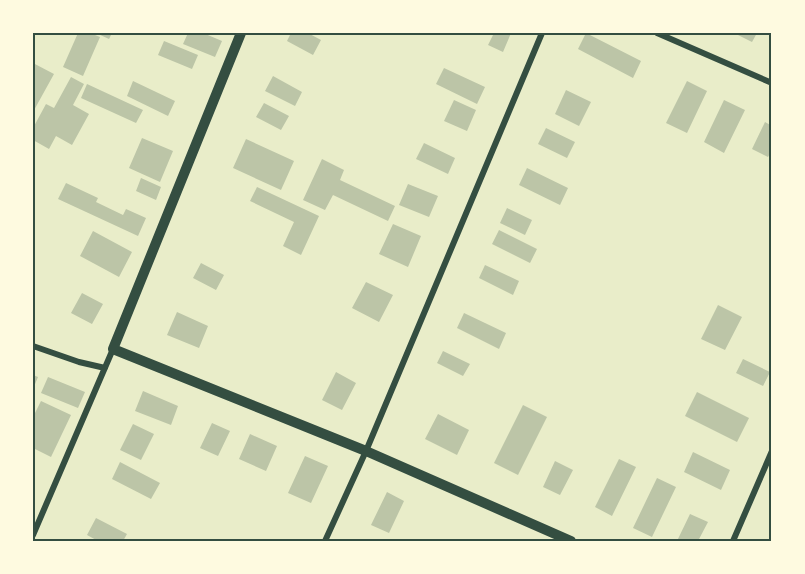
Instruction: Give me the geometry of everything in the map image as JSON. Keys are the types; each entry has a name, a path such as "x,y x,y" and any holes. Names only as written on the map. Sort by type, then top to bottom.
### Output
{"street":[{"path":"33,535 113,349 241,33"},
{"path":"325,541 366,451 542,33"},
{"path":"657,33 772,83"},
{"path":"33,346 79,362 105,368"},
{"path":"113,349 366,451 571,541"},
{"path":"733,541 772,451"}],"building":[{"path":"78,33 90,33 100,37 83,76 63,67"},
{"path":"96,33 112,33 109,39"},
{"path":"188,33 203,33 222,41 215,57 183,44"},
{"path":"291,33 308,33 321,40 313,55 287,41"},
{"path":"494,33 511,33 503,52 488,45"},
{"path":"586,33 641,61 633,78 578,49"},
{"path":"734,33 757,33 752,42"},
{"path":"164,41 198,55 192,69 158,55"},
{"path":"33,63 54,74 33,112"},
{"path":"444,68 485,87 477,104 436,84"},
{"path":"273,76 302,92 295,106 265,91"},
{"path":"71,77 84,84 73,105 89,114 72,145 56,136 49,149 33,140 33,128 46,104 54,108"},
{"path":"133,81 175,101 168,116 127,96"},
{"path":"687,81 707,91 687,133 666,123"},
{"path":"87,84 143,110 136,123 81,98"},
{"path":"566,90 591,102 579,126 555,114"},
{"path":"454,100 476,110 467,131 444,121"},
{"path":"724,100 745,110 724,153 704,142"},
{"path":"264,103 289,116 281,130 256,117"},
{"path":"765,122 772,126 772,150 768,157 752,149"},
{"path":"546,128 575,142 567,158 538,144"},
{"path":"142,138 173,151 160,182 129,168"},
{"path":"246,139 294,161 281,190 233,168"},
{"path":"424,143 455,158 448,174 416,159"},
{"path":"322,159 344,170 340,180 395,206 388,221 333,195 325,210 303,200"},
{"path":"527,168 568,188 560,205 519,185"},
{"path":"141,178 161,187 156,200 136,191"},
{"path":"66,183 98,198 96,202 123,215 126,209 146,218 138,236 58,199"},
{"path":"408,184 438,196 429,217 399,205"},
{"path":"257,187 319,216 301,255 283,246 294,222 250,201"},
{"path":"507,208 532,220 525,235 500,223"},
{"path":"393,224 421,236 408,267 379,254"},
{"path":"499,230 537,249 530,263 492,244"},
{"path":"93,231 132,252 119,277 80,256"},
{"path":"201,263 224,275 216,290 193,278"},
{"path":"485,265 519,281 513,295 479,278"},
{"path":"366,282 393,295 379,322 352,308"},
{"path":"82,293 103,304 92,324 71,313"},
{"path":"718,305 742,317 725,350 701,339"},
{"path":"177,312 208,326 199,348 167,335"},
{"path":"464,313 506,333 499,349 457,328"},
{"path":"443,351 470,364 463,376 437,363"},
{"path":"743,359 770,372 763,386 736,373"},
{"path":"336,372 356,383 342,410 322,400"},
{"path":"33,375 38,377 33,389"},
{"path":"48,377 85,392 78,408 41,393"},
{"path":"143,391 178,406 171,425 135,411"},
{"path":"697,392 749,418 737,442 685,416"},
{"path":"41,401 71,415 51,457 33,448 33,417"},
{"path":"523,405 547,417 518,475 494,463"},
{"path":"438,414 469,430 457,455 425,439"},
{"path":"212,423 230,431 218,456 200,448"},
{"path":"133,424 154,434 141,460 120,450"},
{"path":"250,434 277,446 266,471 239,459"},
{"path":"693,452 730,470 721,490 684,472"},
{"path":"305,456 328,466 311,503 288,493"},
{"path":"619,459 636,467 612,516 595,507"},
{"path":"555,461 573,470 560,495 543,487"},
{"path":"120,462 160,483 151,499 112,479"},
{"path":"657,478 676,487 652,537 633,528"},
{"path":"387,492 404,501 389,533 371,525"},
{"path":"690,514 708,522 698,541 677,541"},
{"path":"96,518 127,534 123,541 98,541 87,535"}]}
